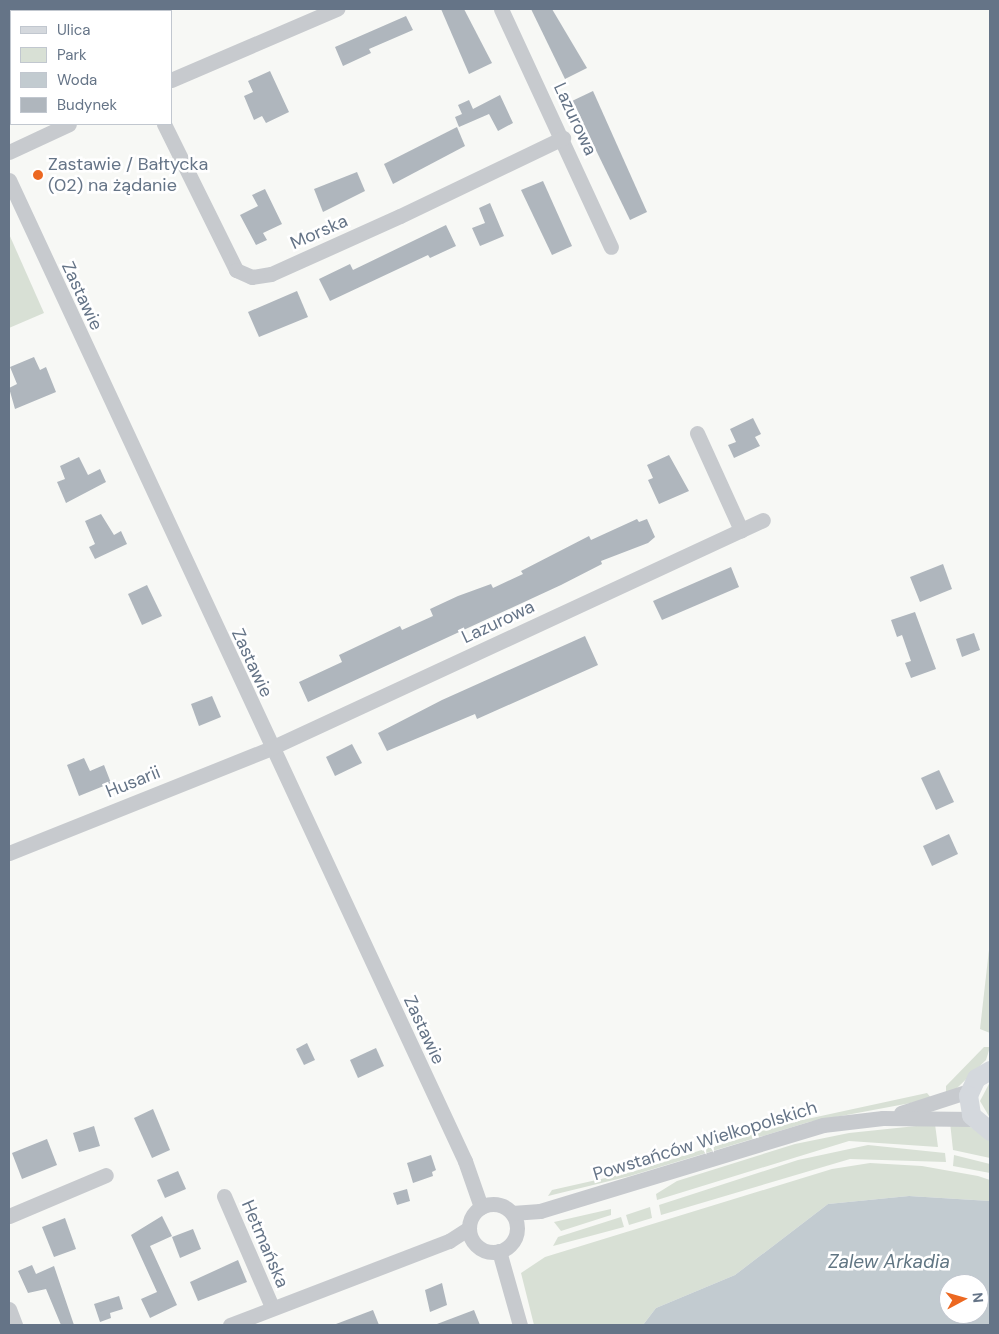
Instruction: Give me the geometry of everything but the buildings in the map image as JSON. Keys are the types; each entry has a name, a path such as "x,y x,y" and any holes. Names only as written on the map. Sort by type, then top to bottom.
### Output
{"main road":[{"path":"989,1068 976,1078 969,1091 968,1106 974,1119 990,1131"}],"street":[{"path":"172,80 337,9"},
{"name":"Lazurowa","path":"501,9 563,138 612,247"},
{"path":"9,152 67,125"},
{"name":"Morska","path":"164,125 236,270 252,277 271,274 392,220 563,138"},
{"name":"Zastawie","path":"9,180 271,748 487,1206"},
{"path":"697,433 741,530"},
{"name":"Lazurowa","path":"271,748 763,520"},
{"name":"Husarii","path":"9,853 271,748"},
{"name":"Powstańców Wielkopolskich","path":"512,1213 540,1211 794,1132 883,1118 969,1091"},
{"name":"Powstańców Wielkopolskich","path":"883,1118 974,1119"},
{"path":"9,1216 106,1175"},
{"name":"Hetmańska","path":"224,1196 272,1307"},
{"path":"503,1249 484,1250 475,1243 469,1228 472,1217 487,1206 512,1213 517,1230 503,1249 520,1325"},
{"name":"Powstańców Wielkopolskich","path":"517,1230 540,1211"},
{"path":"234,1324 272,1307 449,1241 469,1228"},
{"path":"449,1241 475,1243"},
{"path":"9,1309 14,1325"}],"green space":[{"path":"9,234 44,313 9,328"},
{"path":"990,941 990,1033 980,1029"},
{"path":"984,1047 990,1047 986,1060 956,1089 946,1094 946,1086"},
{"path":"990,1082 990,1118 980,1101"},
{"path":"927,1093 932,1099 809,1122 630,1176 548,1196 552,1190 632,1172 784,1124"},
{"path":"950,1122 967,1125 990,1138 990,1158 953,1150"},
{"path":"935,1124 938,1147 849,1141 657,1200 656,1194 677,1181 795,1144 849,1133"},
{"path":"868,1145 945,1153 946,1162 850,1159 661,1215 659,1205 798,1160"},
{"path":"954,1155 990,1164 990,1173 953,1166"},
{"path":"870,1163 922,1166 978,1176 990,1180 990,1201 909,1196 828,1204 735,1275 656,1308 643,1325 534,1325 521,1273 545,1257 832,1169"},
{"path":"650,1207 652,1218 629,1225 626,1215"},
{"path":"611,1209 611,1215 561,1231 554,1222"},
{"path":"621,1217 624,1227 553,1246 558,1237"}],"water":[{"name":"Zalew Arkadia","path":"909,1196 990,1201 990,1325 643,1325 656,1308 735,1275 828,1204"}],"place":[{"name":"Zastawie / Bałtycka (02) na żądanie","path":"38,175"}]}
